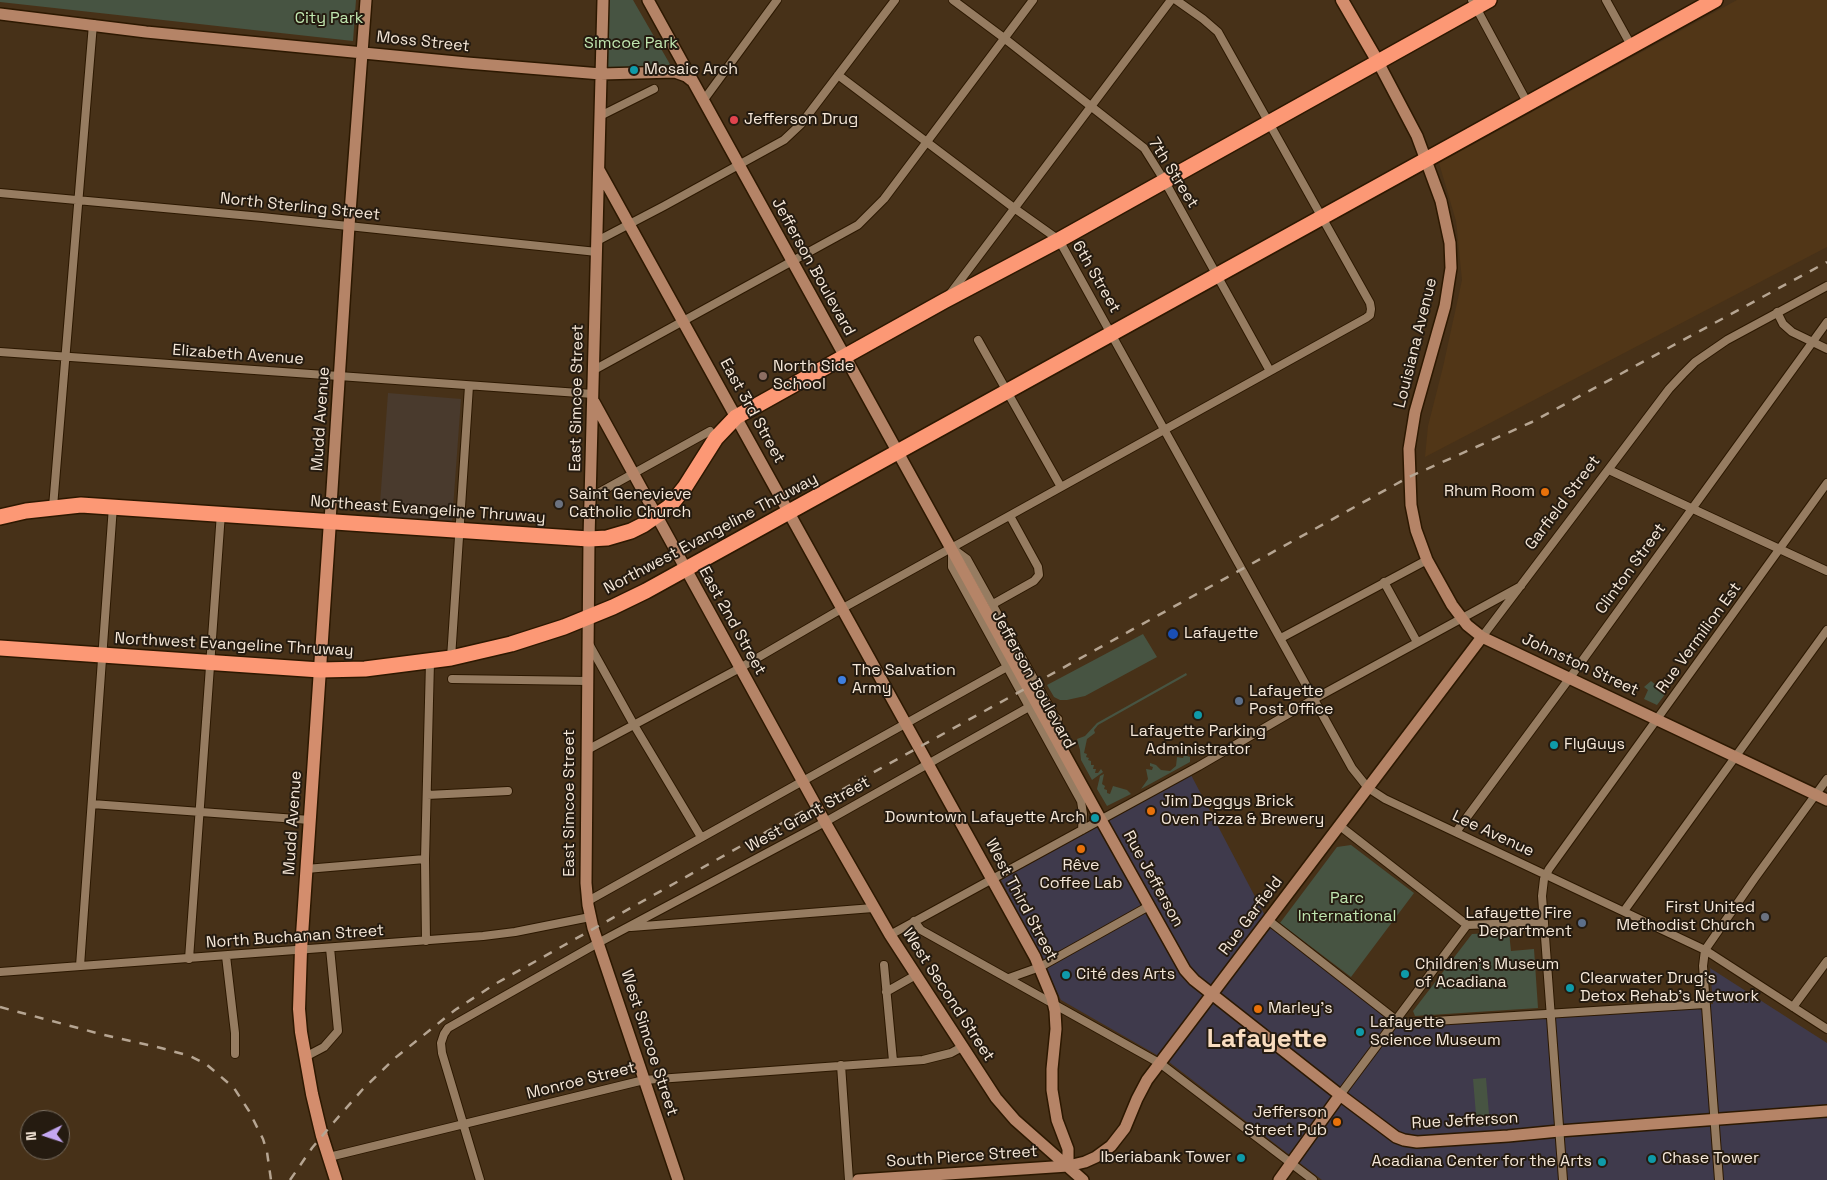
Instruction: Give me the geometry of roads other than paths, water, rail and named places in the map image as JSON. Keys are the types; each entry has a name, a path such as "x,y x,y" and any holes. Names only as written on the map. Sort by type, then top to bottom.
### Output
{"highway":[{"name":"Northeast Evangeline Thruway","path":"0,517 53,507 81,505 589,539 607,538 631,531 656,517 677,497 716,438 736,417 1378,62 1474,4 1489,0"},
{"name":"Northwest Evangeline Thruway","path":"0,648 210,664 320,670 365,669 451,658 532,638 589,617 640,594 685,570 1715,0"}],"main road":[{"name":"Louisiana Avenue","path":"1342,0 1378,62"},
{"name":"Mudd Avenue","path":"330,521 306,869 299,1009 305,1057 322,1136 336,1180"}],"street":[{"name":"Mudd Avenue","path":"330,521 366,0"},
{"name":"East Simcoe Street","path":"590,917 586,884 589,539 603,0"},
{"name":"Jefferson Boulevard","path":"648,0 791,262 952,548 1101,820"},
{"path":"703,101 777,0"},
{"path":"597,247 629,223 738,166 784,140 794,132 895,0"},
{"name":"7th Street","path":"952,0 1139,143 1164,180 1270,371"},
{"path":"594,370 863,222 884,199 1033,0"},
{"path":"944,301 1171,0"},
{"path":"587,750 740,668 1061,486 1366,318 1371,312 1370,304 1218,32 1176,0"},
{"path":"1606,0 1632,47"},
{"path":"1474,4 1528,104"},
{"name":"Moss Street","path":"0,14 165,34 467,63 601,74 675,72 686,76 692,82"},
{"path":"53,507 93,24"},
{"name":"Louisiana Avenue","path":"1378,62 1400,100 1426,159 1448,229 1451,268 1445,306 1412,426 1409,449 1409,477"},
{"name":"6th Street","path":"838,75 1059,240 1242,569"},
{"path":"600,116 654,89"},
{"name":"East 3rd Street","path":"599,169 919,748"},
{"name":"North Sterling Street","path":"0,193 597,247"},
{"name":"Garfield Street","path":"1368,788 1669,389 1695,362 1727,340 1827,286"},
{"path":"1777,312 1788,329 1827,349"},
{"name":"Clinton Street","path":"1456,832 1827,322"},
{"path":"978,340 1061,486"},
{"name":"Elizabeth Avenue","path":"0,352 469,386 593,397"},
{"path":"451,658 469,386"},
{"name":"East 2nd Street","path":"593,397 685,570 816,804"},
{"path":"591,497 710,431"},
{"path":"1609,470 1827,572"},
{"name":"Johnston Street","path":"1409,477 1412,513 1416,530 1428,560 1461,618 1482,637 1827,800"},
{"name":"Rue Vermilion Est","path":"1562,1180 1542,888 1546,874 1827,483"},
{"path":"80,966 113,506"},
{"path":"189,958 221,513"},
{"path":"992,604 1034,581 1039,575 1038,568 1010,516"},
{"name":"Jefferson Boulevard","path":"952,548 968,559 1055,717 1058,718"},
{"name":"Jefferson Boulevard","path":"952,548 950,558 952,567 1081,801 1084,814 1082,830"},
{"path":"1281,638 1428,560"},
{"name":"Lee Avenue","path":"1242,569 1352,768 1368,788 1385,799 1705,950 1827,1029"},
{"path":"1384,582 1417,642"},
{"path":"890,935 1200,766 1417,642 1521,586"},
{"path":"1624,911 1827,630"},
{"path":"588,642 634,725 701,837"},
{"path":"426,941 425,859 430,662"},
{"path":"588,901 1007,667"},
{"path":"452,679 588,681"},
{"name":"West Grant Street","path":"480,1180 442,1053 444,1034 455,1023 598,942 825,822 1029,707"},
{"name":"West Third Street","path":"919,748 1040,966 1054,1003 1056,1019 1052,1090 1057,1120 1068,1149 1068,1166"},
{"path":"1719,1180 1702,966 1705,950 1827,779"},
{"name":"Rue Garfield","path":"1161,1064 1368,788"},
{"path":"427,795 508,791"},
{"path":"92,804 310,820"},
{"name":"West Second Street","path":"816,804 873,908 996,1098 1008,1113 1035,1139 1083,1180"},
{"name":"Rue Jefferson","path":"1101,820 1187,974 1396,1137 1410,1142 1827,1111"},
{"path":"1340,826 1467,925 1544,922"},
{"path":"306,869 425,859"},
{"path":"1009,978 1040,966 1149,906"},
{"path":"627,928 873,908"},
{"name":"North Buchanan Street","path":"0,972 426,941 515,932 590,917"},
{"name":"West Simcoe Street","path":"590,917 678,1180"},
{"path":"1268,920 1396,1020 1403,1022 1412,1023 1705,1004"},
{"path":"914,921 921,930 1161,1064 1313,1180"},
{"path":"1279,1180 1340,1094 1467,925"},
{"path":"305,1057 324,1047 338,1031 330,948"},
{"path":"226,956 235,1054"},
{"path":"1793,1007 1827,961"},
{"path":"884,965 893,1061"},
{"path":"886,992 916,975"},
{"name":"Monroe Street","path":"329,1157 644,1080 935,1058 962,1047"},
{"name":"South Pierce Street","path":"858,1180 1011,1175 1085,1162 1112,1146 1125,1128 1142,1088 1161,1064"},
{"path":"840,1065 850,1180"}],"railway":[{"path":"290,1180 312,1148 334,1122 363,1089 395,1058 455,1010 495,984 816,804 1409,477 1532,422 1827,262"},
{"path":"0,1007 190,1056 206,1064 234,1088 249,1111 263,1139 271,1180"}],"place":[{"name":"Mosaic Arch","path":"634,70"},
{"name":"Jefferson Drug","path":"734,120"},
{"name":"North Side School","path":"763,376"},
{"name":"Rhum Room","path":"1545,492"},
{"name":"Saint Genevieve Catholic Church","path":"559,504"},
{"name":"Lafayette","path":"1173,634"},
{"name":"The Salvation Army","path":"842,680"},
{"name":"Lafayette Post Office","path":"1239,701"},
{"name":"Lafayette Parking Administrator","path":"1198,715"},
{"name":"FlyGuys","path":"1554,745"},
{"name":"Jim Deggys Brick Oven Pizza & Brewery","path":"1151,811"},
{"name":"Downtown Lafayette Arch","path":"1095,818"},
{"name":"Rêve Coffee Lab","path":"1081,849"},
{"name":"First United Methodist Church","path":"1765,917"},
{"name":"Lafayette Fire Department","path":"1582,923"},
{"name":"Children's Museum of Acadiana","path":"1405,974"},
{"name":"Cité des Arts","path":"1066,975"},
{"name":"Clearwater Drug's Detox Rehab's Network","path":"1570,988"},
{"name":"Marley's","path":"1258,1009"},
{"name":"Lafayette Science Museum","path":"1360,1032"},
{"name":"Jefferson Street Pub","path":"1337,1122"},
{"name":"Iberiabank Tower","path":"1241,1158"},
{"name":"Chase Tower","path":"1652,1159"},
{"name":"Acadiana Center for the Arts","path":"1602,1162"}],"district":[{"name":"Lafayette","path":"1267,1040"}],"park label":[{"name":"City Park","path":"329,19"},
{"name":"Simcoe Park","path":"631,44"},
{"name":"Parc International","path":"1347,908"}]}
